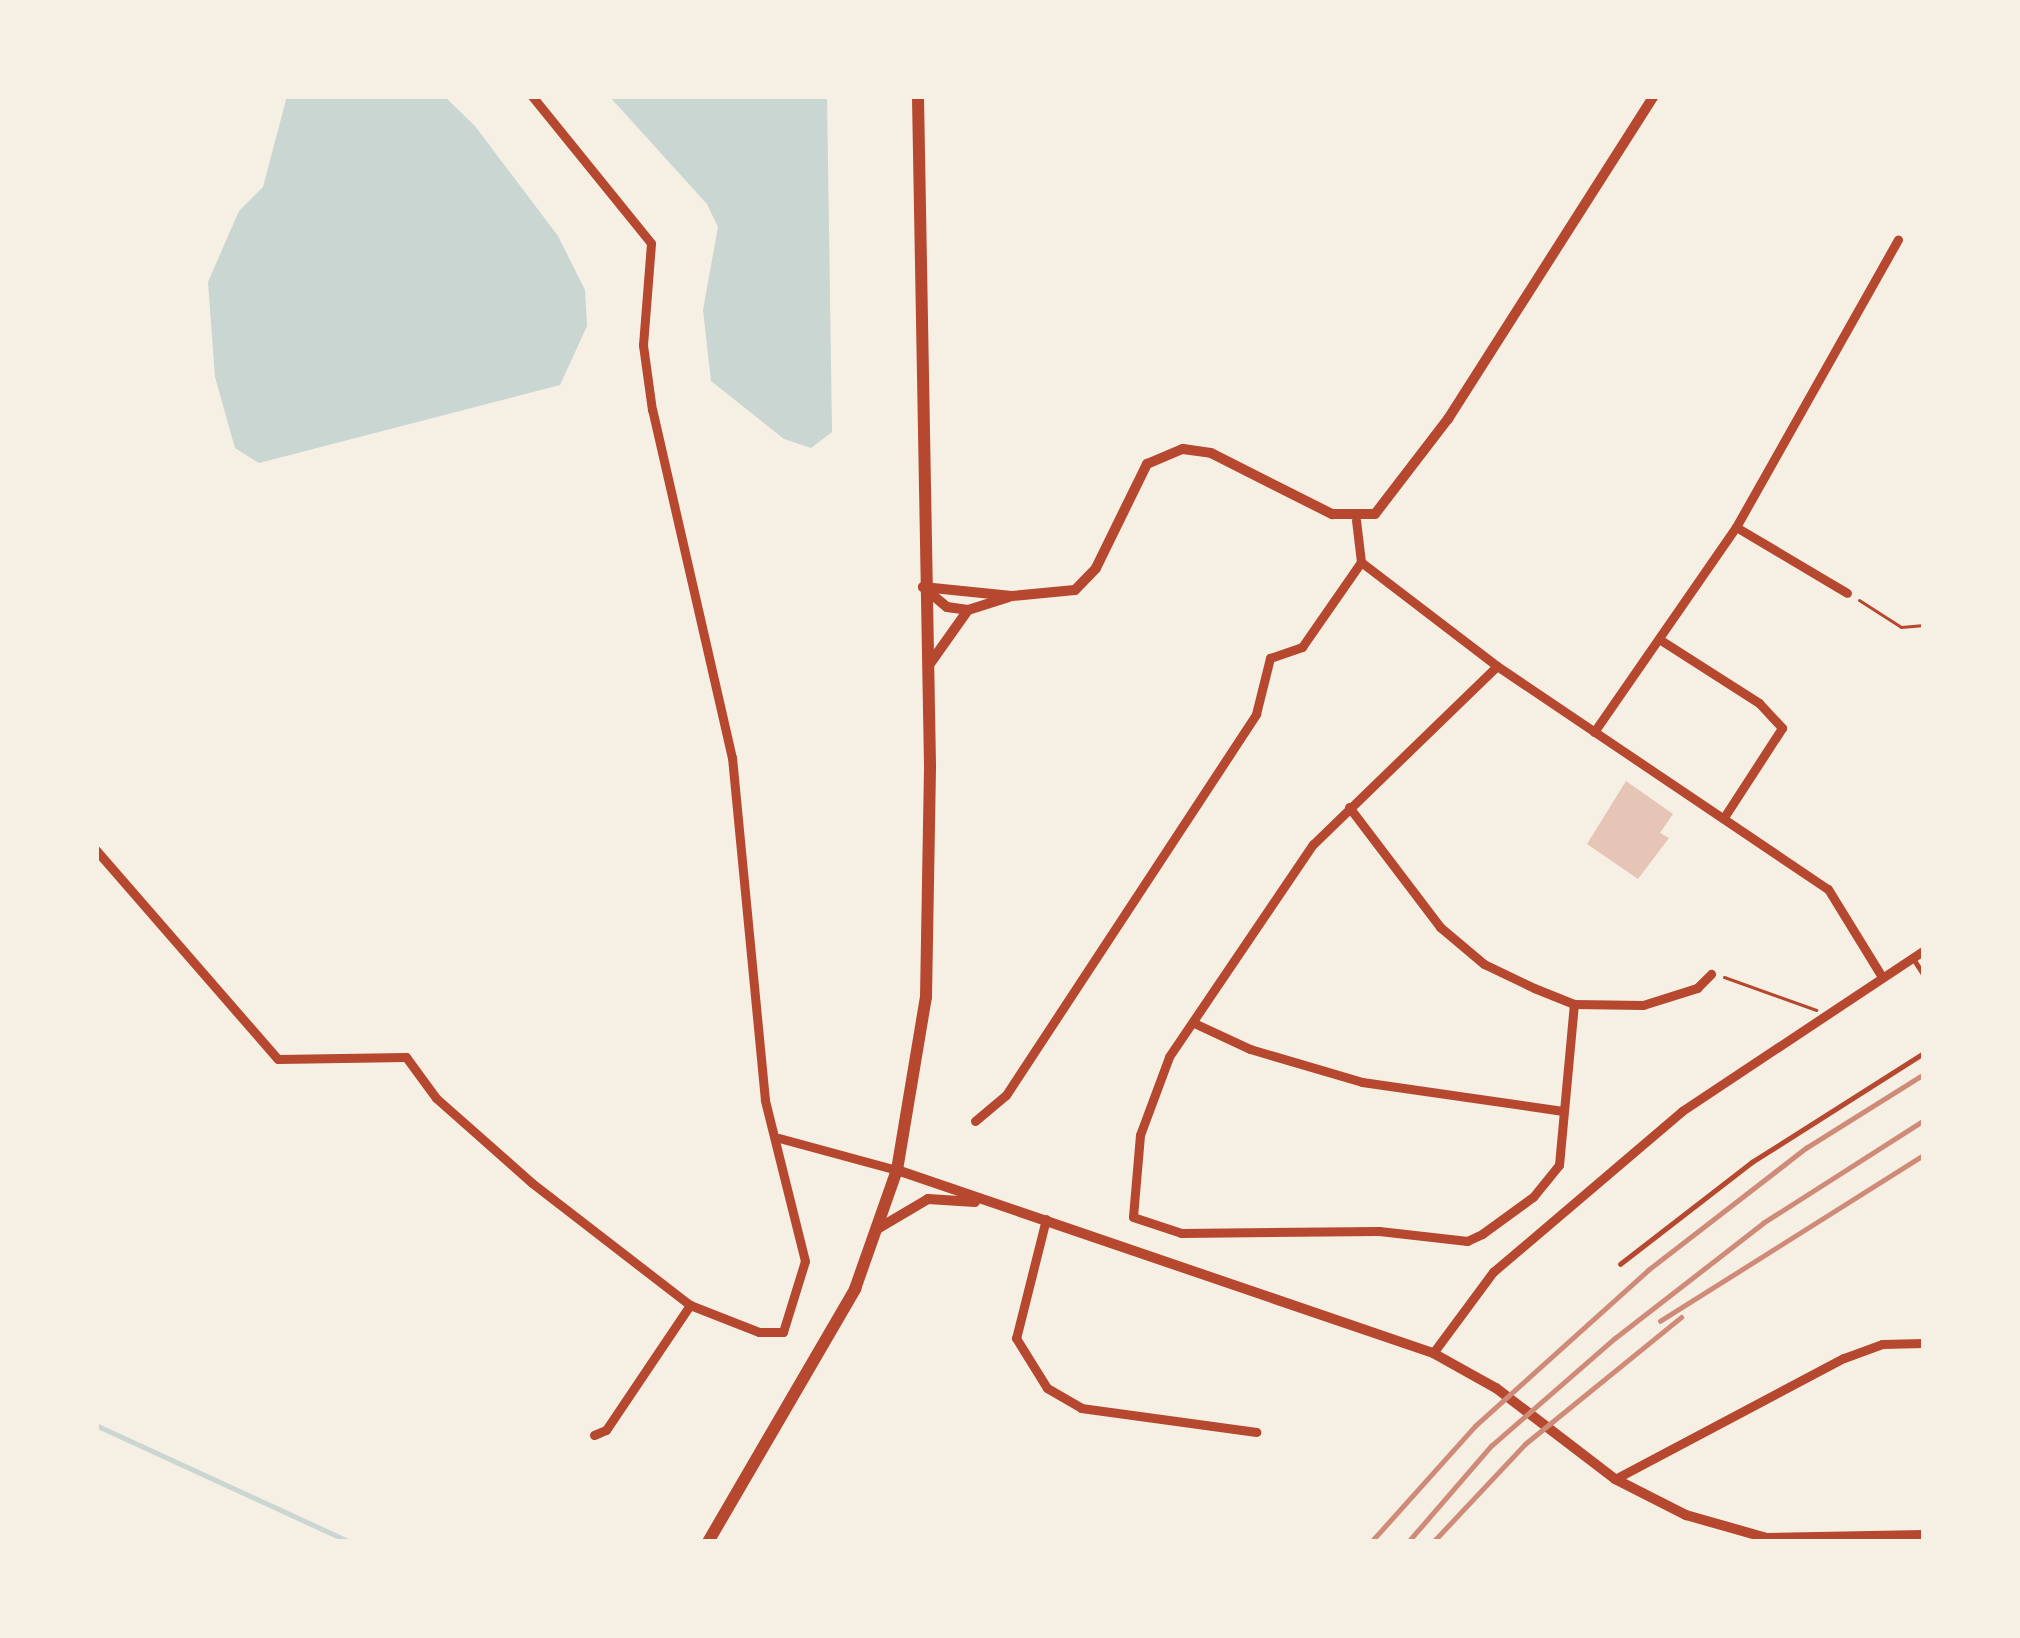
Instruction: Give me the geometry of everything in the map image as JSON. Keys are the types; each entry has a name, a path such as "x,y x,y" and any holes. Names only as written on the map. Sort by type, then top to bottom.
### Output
{"main road":[{"path":"708,1542 835,1335 879,1228 898,1170 926,997 927,668 918,96"}],"street":[{"path":"96,850 278,1059 406,1057 436,1098 532,1183 690,1305 776,1336 797,1297 805,1262 779,1138 765,1100 733,758 652,410 643,345 651,243 532,96"},
{"path":"1356,520 1393,499 1654,96"},
{"path":"1594,732 1736,527 1898,239"},
{"path":"923,587 1055,597 1089,580 1137,476 1170,451 1210,453 1356,520"},
{"path":"975,1121 1006,1095 1256,714 1270,658 1302,647 1360,562 1356,520"},
{"path":"1736,527 1847,593"},
{"path":"1360,562 1497,666 1839,899 1881,974"},
{"path":"923,587 947,607 968,610 1012,596"},
{"path":"927,668 968,610"},
{"path":"1659,639 1759,703 1783,728 1723,819"},
{"path":"1497,666 1312,844 1169,1057 1140,1135 1133,1217 1152,1230 1181,1233 1379,1232 1467,1241 1550,1182 1574,1004"},
{"path":"1349,807 1440,927 1484,964 1574,1004 1642,1005 1697,988 1711,974"},
{"path":"1433,1353 1498,1268 1682,1111 1823,1012 1924,950"},
{"path":"1194,1023 1250,1049 1362,1082 1562,1111"},
{"path":"779,1138 898,1170 1433,1353 1496,1388 1615,1479 1686,1515 1766,1540 1924,1535"},
{"path":"879,1228 928,1199 1016,1210"},
{"path":"1046,1219 1016,1338 1047,1388 1081,1408 1256,1432"},
{"path":"594,1435 605,1430 690,1305"},
{"path":"1615,1479 1844,1358 1882,1344 1924,1343"}],"lane":[{"path":"1912,956 1924,975"},
{"path":"1620,1264 1752,1162 1924,1053"}],"path":[{"path":"1847,593 1901,627 1924,625"},
{"path":"1711,974 1823,1012"}],"shaded area":[{"path":"287,96 444,96 475,126 558,236 585,290 587,326 560,385 259,463 235,448 215,377 208,282 239,211 263,187"},
{"path":"609,96 827,96 832,432 811,448 784,439 711,381 703,310 718,227 707,204"}],"building":[{"path":"1626,781 1673,814 1660,833 1669,838 1638,879 1587,844"}],"waterway":[{"path":"96,1425 350,1542"}],"railway":[{"path":"1371,1542 1475,1426 1648,1270 1806,1148 1924,1074"},
{"path":"1408,1542 1491,1446 1615,1338 1763,1223 1924,1120"},
{"path":"1660,1321 1924,1155"},
{"path":"1433,1542 1525,1444 1681,1317"}]}
